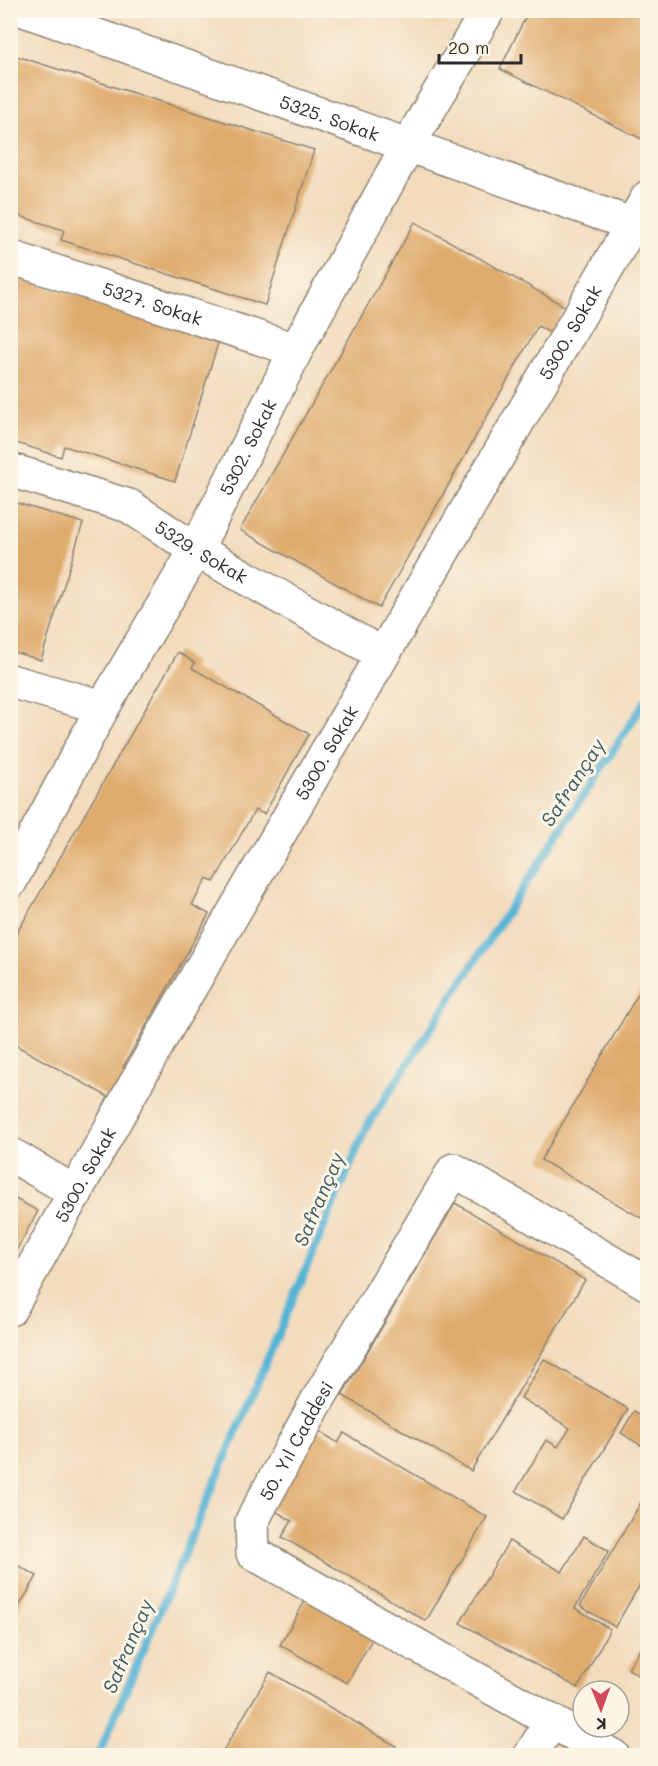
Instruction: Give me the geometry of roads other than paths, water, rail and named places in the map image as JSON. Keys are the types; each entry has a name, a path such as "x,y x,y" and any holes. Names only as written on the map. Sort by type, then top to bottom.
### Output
{"street":[{"name":"5325. Sokak","path":"24,10 407,147 641,211"},
{"name":"5302. Sokak","path":"10,882 103,707 196,550 296,350 407,147 488,10"},
{"name":"5300. Sokak","path":"10,1309 161,1038 641,211"},
{"name":"5327. Sokak","path":"10,257 296,350"},
{"name":"5329. Sokak","path":"10,470 129,506 196,550 382,654"},
{"path":"10,681 103,707"},
{"path":"10,1154 75,1193"},
{"name":"50. Yıl Caddesi","path":"613,1755 253,1553 252,1521 316,1403 454,1170 648,1284"},
{"path":"530,1755 552,1721"}],"waterway":[{"name":"Safrançay","path":"98,1756 367,1126 648,697"}]}
